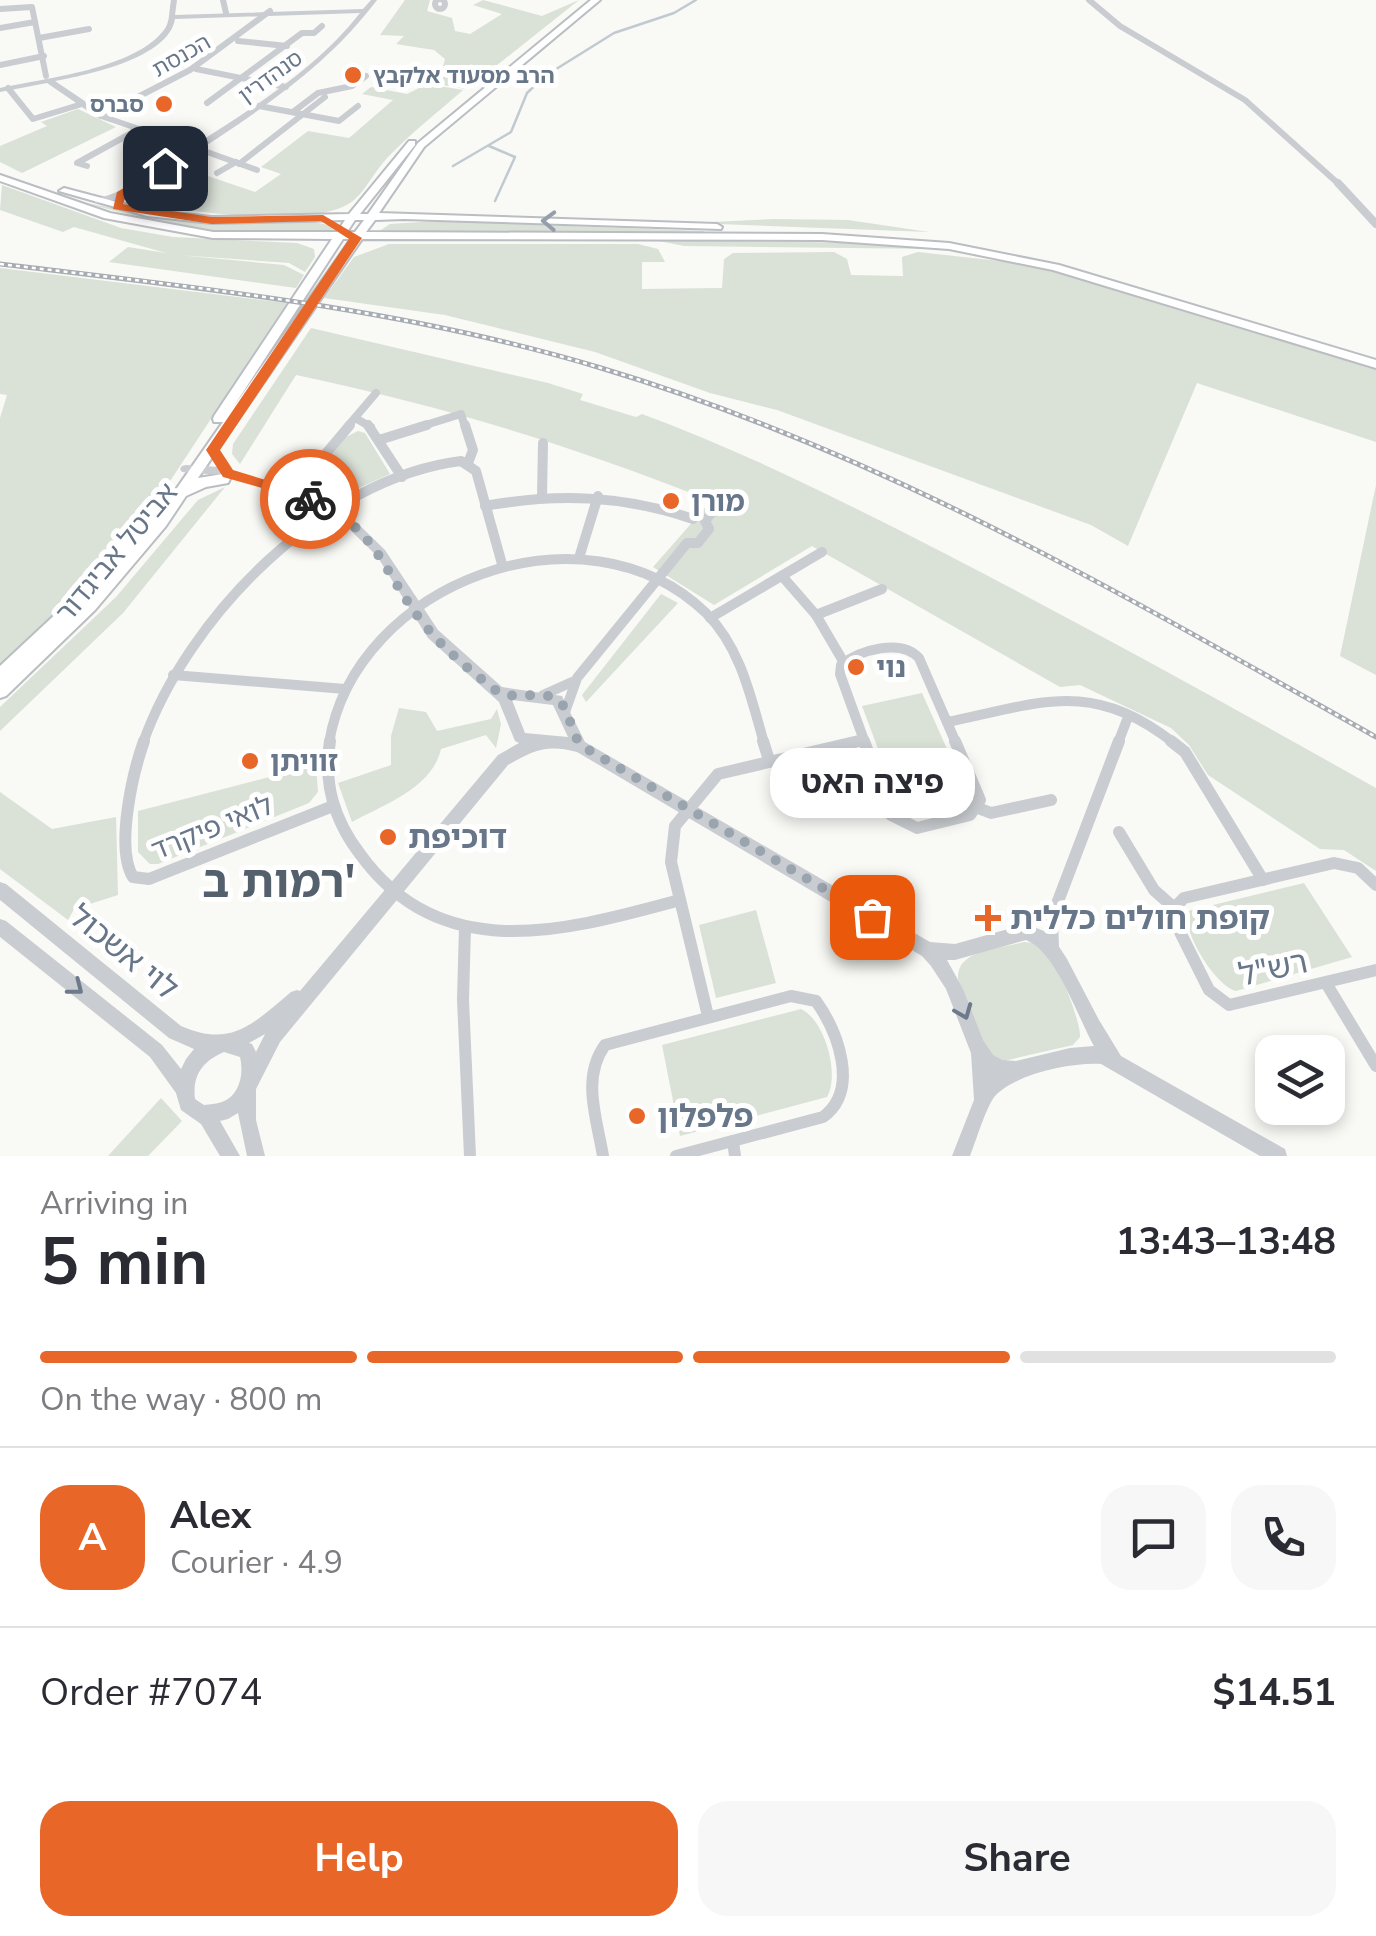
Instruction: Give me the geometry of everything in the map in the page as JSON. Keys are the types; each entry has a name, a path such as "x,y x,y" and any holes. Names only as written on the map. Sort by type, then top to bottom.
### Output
{"main road":[{"path":"351,229 372,190 423,133 587,0"},
{"path":"351,229 370,216 432,134 596,0"},
{"path":"0,166 16,176 98,201 119,201 212,220 323,218 384,238 822,238 949,246 1055,267 1376,364"},
{"path":"0,178 146,226 213,235 296,237 404,216"},
{"path":"302,219 342,208 372,190"},
{"path":"386,194 394,206 419,217"},
{"path":"370,216 852,230 964,240 1059,259 1376,354"},
{"name":"אביטל אביגדור","path":"0,676 106,572 214,443 344,256 351,229"},
{"name":"אביטל אביגדור","path":"0,691 90,606 180,494 324,258 351,229"},
{"path":"296,237 316,246 324,258"},
{"path":"344,256 384,238"},
{"path":"180,494 202,482 226,476 215,459 214,443"}],"street":[{"path":"2,0 2,9 30,5 52,77 82,104 137,130 257,170"},
{"path":"82,104 33,119 4,89 85,70 148,46 164,36 174,16 174,0"},
{"path":"223,0 226,13"},
{"name":"סנהדרין","path":"119,201 286,87 338,45 374,0"},
{"path":"1088,0 1126,33 1234,92 1330,172 1376,224"},
{"name":"הכנסת","path":"101,116 196,69 238,41 270,11"},
{"path":"174,16 367,11"},
{"path":"0,28 35,22"},
{"path":"206,103 302,32 314,33 322,26"},
{"path":"40,38 88,28"},
{"path":"238,41 287,46"},
{"path":"0,65 44,56"},
{"path":"196,69 286,87"},
{"path":"293,112 318,93 352,86 366,76"},
{"path":"217,174 238,163 325,97"},
{"path":"259,106 340,121 358,106"},
{"path":"87,166 76,164 137,130"},
{"path":"318,464 376,393"},
{"path":"379,440 461,414 473,450 468,463 476,471 502,564"},
{"path":"355,418 369,424 402,477"},
{"path":"542,497 543,443"},
{"name":"לואי פיקרד","path":"333,806 155,877 133,877 125,862 130,796 146,736 173,675 235,590 274,554 334,511 402,477 447,463 468,463"},
{"path":"192,470 303,496 334,511 380,553 412,607 442,644 498,692 520,737 582,746 928,950 949,975 978,1049 981,1100"},
{"path":"485,506 542,497 598,496 652,505 693,520"},
{"path":"579,558 598,496"},
{"path":"207,1116 228,1110 250,1082 271,1040 504,760 522,746 562,730 567,696 577,678 688,543 698,542 709,530 705,521 713,510"},
{"path":"710,618 822,552"},
{"path":"680,900 554,930 512,932 466,927 430,916 392,893 360,859 333,806 329,742 345,689 365,654 412,607 463,578 502,564 536,558 610,563 658,580 710,618 734,652 768,760"},
{"path":"782,576 816,615 843,661 840,678 890,815 900,826 916,828 965,816 978,808"},
{"path":"816,615 882,588"},
{"path":"843,661 894,647 911,650 978,792 978,808"},
{"path":"173,675 345,689"},
{"path":"504,760 512,741 517,707 577,678"},
{"path":"498,692 558,700 582,746"},
{"path":"947,722 1070,696 1128,717 1183,749 1263,880"},
{"path":"1053,949 1052,917 1128,717"},
{"path":"708,1016 670,844 688,809 718,774 863,740"},
{"path":"978,808 991,813 1051,800"},
{"path":"1120,832 1154,890 1172,906 1184,898 1340,863 1358,868 1376,885"},
{"name":"לוי אשכול","path":"0,890 176,1032 195,1042 224,1043"},
{"name":"רש\"ל","path":"1172,906 1170,918 1182,941 1210,990 1226,1004 1242,1006 1326,983 1376,1066"},
{"path":"928,950 961,950 1026,932 1052,917"},
{"name":"לוי אשכול","path":"0,927 156,1050 184,1088"},
{"path":"466,927 463,1000 470,1156"},
{"path":"1026,932 1042,936 1053,949 1086,1020 1114,1059"},
{"path":"949,975 951,960 961,950"},
{"path":"230,1156 207,1116 190,1108 184,1088 195,1061 274,1018 335,962"},
{"path":"1326,983 1376,970"},
{"path":"603,1156 592,1078 598,1052 622,1037 791,996 812,998 826,1015 844,1080 843,1100 829,1114 734,1148 676,1156"},
{"path":"961,1156 981,1100 995,1082 1014,1071 1077,1052 1088,1042 1086,1020"},
{"path":"224,1043 249,1054 246,1115 256,1156"},
{"path":"978,1049 992,1066 1014,1071"},
{"path":"1077,1052 1114,1059 1278,1156"}],"shaded area":[{"path":"405,0 430,0 427,11 452,18 455,31 470,34 502,14 473,5 483,0 542,16 579,0 467,89 430,83 440,77 445,59 434,50 396,44 404,36 380,35"},
{"path":"427,84 463,90 388,157 354,200 335,210 309,215 243,216 125,200 155,183 184,190 205,175 255,192 281,174 261,167 308,131 349,138 393,100 362,94 371,87 407,94"},
{"path":"78,109 116,127 22,173 0,162 0,146 47,126 41,122"},
{"path":"2,185 121,228 173,237 297,243 314,249 315,257 305,272 289,263 178,255 284,265 304,275 296,288 109,262 128,247 166,253 74,227 63,232 0,210"},
{"path":"86,203 196,223 313,222 339,227 283,237 249,235 177,225"},
{"path":"848,220 929,232 692,223"},
{"path":"438,221 704,233 378,232 390,224"},
{"path":"654,240 877,243 937,249 684,246"},
{"path":"389,244 638,244 658,249 665,262 642,262 642,289 722,288 724,259 733,253 834,252 847,259 851,275 903,276 902,257 918,252 1018,263 1063,273 1376,370 1376,442 1197,383 1128,546 1091,525 777,410 710,393 595,352 445,315 324,298 354,257"},
{"path":"0,268 287,303 155,504 65,606 0,665 0,418 7,395 0,394"},
{"path":"311,328 548,383 583,394 580,400 636,417 642,414 756,461 940,551 1376,788 1376,871 1344,850 1320,849 1208,775 1189,745 1171,728 1080,685 1060,687 812,546 714,605 653,567 711,501 608,462 455,414 296,375 240,464 232,454 233,444"},
{"path":"358,431 365,433 390,474 341,496 307,483 346,437"},
{"path":"1376,485 1376,675 1340,656"},
{"path":"225,487 123,613 0,731 0,707 116,597 198,500"},
{"path":"661,594 678,603 586,702 582,695"},
{"path":"922,693 968,796 963,805 914,816 901,810 862,706"},
{"path":"399,708 426,712 437,731 491,719 497,709 501,724 496,748 486,735 441,749 436,763 418,784 352,822 338,783 391,765 391,736"},
{"path":"316,765 318,792 309,803 158,864 150,864 138,852 138,811"},
{"path":"0,792 52,829 116,817 118,895 74,909 68,920 0,869"},
{"path":"1304,883 1352,957 1236,991 1219,980 1195,944 1188,911"},
{"path":"756,910 776,983 716,998 699,925"},
{"path":"1024,942 1041,945 1053,961 1072,1003 1080,1037 1073,1045 999,1062 985,1047 958,979 959,969 972,956"},
{"path":"801,1009 817,1024 828,1049 832,1076 827,1097 680,1136 662,1045"},
{"path":"161,1098 182,1121 148,1156 108,1156"}],"waterway":[{"path":"453,166 511,132 527,93 545,76 614,33 674,13 696,0"},
{"path":"489,146 515,157 495,201"}],"railway":[{"path":"0,264 378,315 527,348 704,402 804,441 999,531 1376,737"}],"way so far":[{"path":"310,499 334,510 371,541 424,624 452,654 498,692 512,698 554,698 563,705 568,728 582,746 872,917"}],"place":[{"name":"הרב מסעוד אלקבץ","path":"353,75"},
{"name":"סברס","path":"164,104"},
{"name":"מורן","path":"671,501"},
{"name":"נוי","path":"856,667"},
{"name":"זוויתן","path":"250,761"},
{"name":"דוכיפת","path":"388,837"},
{"name":"פיצה האט","path":"872,917"},
{"name":"קופת חולים כללית","path":"988,918"},
{"name":"פלפלון","path":"637,1116"}],"district":[{"name":"רמות ב'","path":"279,881"}],"route":[{"path":"165,168 120,195 117,206 188,219 323,218 356,238 214,443 215,459 228,474 310,499"}]}
